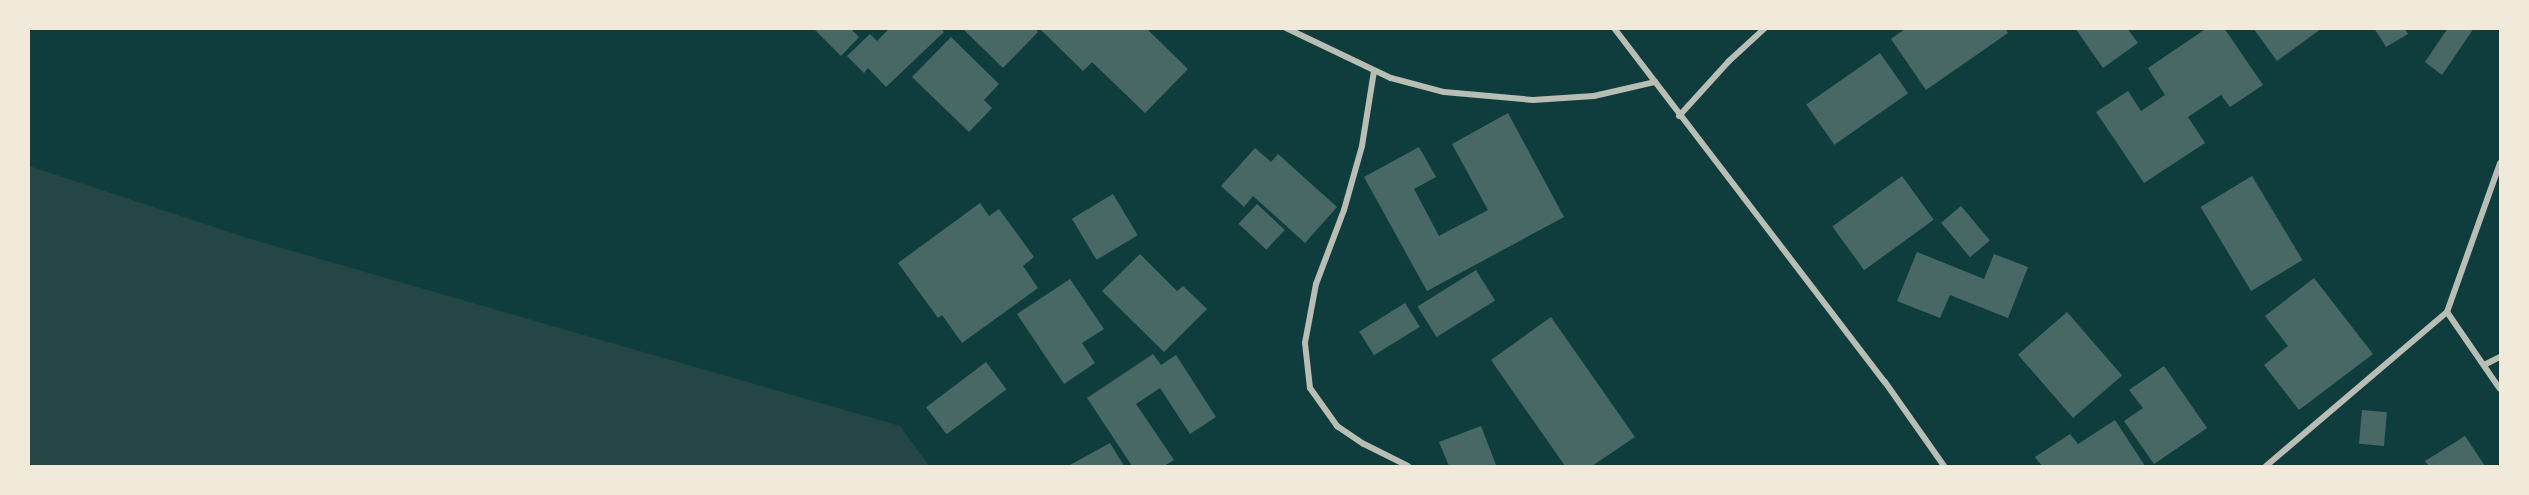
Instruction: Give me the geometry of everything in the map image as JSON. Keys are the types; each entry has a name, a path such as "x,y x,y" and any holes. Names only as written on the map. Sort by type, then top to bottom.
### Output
{"street":[{"path":"1286,28 1374,71 1444,92 1533,100 1594,96 1655,82"},
{"path":"1614,28 1679,116 1886,382 1944,466"},
{"path":"1679,116 1729,61 1764,28"},
{"path":"1374,71 1362,146 1344,210 1316,284 1305,343 1310,388 1337,426 1364,444 1408,466"},
{"path":"2265,466 2447,312 2500,162"},
{"path":"2447,312 2500,389"},
{"path":"2484,365 2500,357"}],"shaded area":[{"path":"29,166 247,238 900,426 929,466 29,466"}],"building":[{"path":"813,28 850,28 859,37 841,56"},
{"path":"890,28 940,28 944,32 886,87 868,68 864,73 847,56 870,34 877,41"},
{"path":"962,28 1035,28 1038,32 1003,68"},
{"path":"1039,28 1146,28 1188,69 1145,113 1092,62 1083,71"},
{"path":"1906,28 2005,28 2008,33 1926,90 1891,39"},
{"path":"2075,28 2127,28 2138,43 2103,68"},
{"path":"2207,28 2224,28 2263,85 2230,107 2221,95 2188,117 2205,143 2144,183 2096,112 2128,91 2141,111 2165,95 2148,68"},
{"path":"2253,28 2322,28 2277,61"},
{"path":"2374,28 2404,28 2408,34 2386,47"},
{"path":"2448,28 2474,28 2442,75 2425,62"},
{"path":"951,37 999,84 984,100 992,108 969,132 912,77"},
{"path":"1880,53 1908,93 1834,145 1806,105"},
{"path":"1508,113 1564,217 1427,291 1364,177 1419,147 1436,177 1414,189 1439,236 1488,210 1452,144"},
{"path":"1255,148 1271,162 1278,154 1337,207 1305,243 1253,196 1244,207 1221,186"},
{"path":"1902,176 1934,220 1864,270 1832,227"},
{"path":"2252,176 2302,260 2251,291 2201,207"},
{"path":"1113,194 1138,235 1097,260 1072,219"},
{"path":"980,203 989,216 999,209 1034,257 1023,266 1038,288 962,343 942,315 938,318 898,263"},
{"path":"1257,204 1285,230 1266,250 1239,224"},
{"path":"1961,206 1990,240 1970,257 1941,223"},
{"path":"1917,252 1984,279 1994,254 2028,267 2008,318 1950,295 1940,318 1897,301"},
{"path":"1140,254 1177,291 1183,286 1207,309 1164,352 1102,291"},
{"path":"1476,270 1495,301 1437,337 1417,307"},
{"path":"2314,278 2373,354 2299,410 2264,365 2288,346 2265,316"},
{"path":"1070,279 1104,329 1082,343 1095,363 1064,384 1017,314"},
{"path":"1405,303 1420,327 1374,355 1359,332"},
{"path":"2067,312 2122,375 2073,418 2018,355"},
{"path":"1551,317 1635,437 1592,466 1565,466 1491,360"},
{"path":"1153,354 1161,365 1176,355 1216,417 1190,434 1160,388 1136,404 1174,460 1164,466 1132,466 1087,398"},
{"path":"986,362 1006,389 947,434 926,407"},
{"path":"2164,366 2207,428 2154,464 2124,421 2143,408 2129,390"},
{"path":"2362,410 2387,412 2384,446 2359,444"},
{"path":"2115,420 2145,466 2042,466 2035,457 2070,434 2078,444"},
{"path":"1481,426 1496,465 1449,466 1439,442"},
{"path":"2465,436 2485,466 2429,466 2425,461"},
{"path":"1110,443 1124,466 1068,466"}]}
